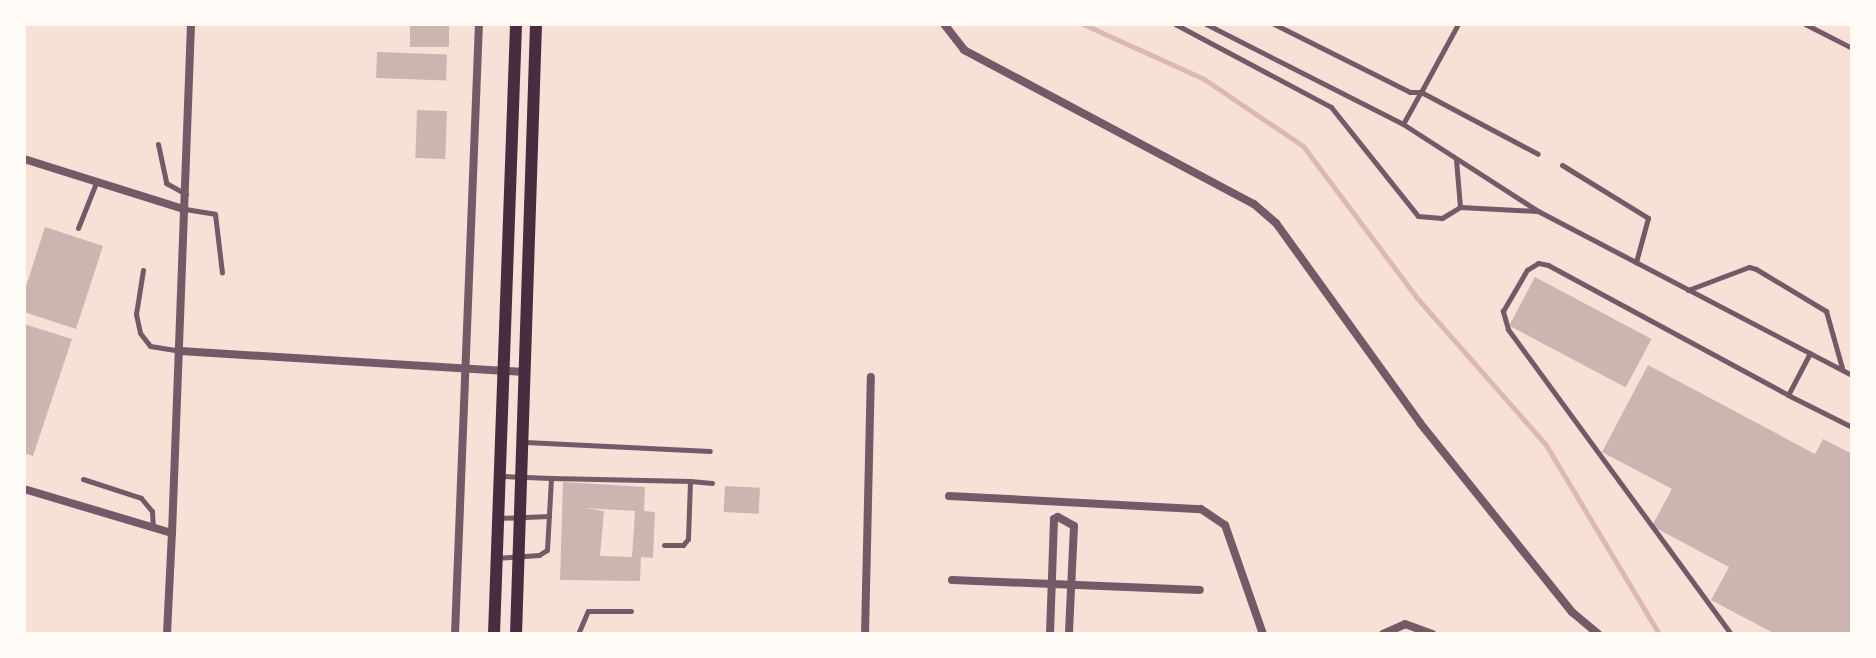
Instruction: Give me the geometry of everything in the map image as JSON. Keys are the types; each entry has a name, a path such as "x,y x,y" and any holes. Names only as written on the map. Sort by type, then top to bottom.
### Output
{"main road":[{"path":"494,634 516,24"},
{"path":"516,634 525,442 524,372 536,24"}],"street":[{"path":"167,634 191,24"},
{"path":"455,634 463,367 479,24"},
{"path":"944,24 964,50 1254,204 1276,223 1420,423 1572,612 1598,634"},
{"path":"24,159 184,209"},
{"path":"180,351 524,372"},
{"path":"865,634 871,377"},
{"path":"24,489 172,533"},
{"path":"949,496 1201,509 1225,525 1263,634"},
{"path":"1050,634 1054,519 1058,517 1074,526 1069,634"},
{"path":"952,580 1200,590"},
{"path":"1383,634 1405,624 1432,634"}],"lane":[{"path":"1175,24 1331,107 1418,216 1442,218 1460,207 1538,211"},
{"path":"1206,24 1403,124 1538,211 1852,375"},
{"path":"1274,24 1400,89 1421,92 1538,154"},
{"path":"1403,124 1458,24"},
{"path":"1805,24 1852,48"},
{"path":"158,144 166,183 186,194"},
{"path":"1456,158 1460,207"},
{"path":"1562,165 1648,218 1636,262"},
{"path":"78,228 96,183"},
{"path":"184,209 215,214 222,273"},
{"path":"1731,634 1525,353 1502,319 1503,311 1527,270 1538,263 1548,265 1852,427"},
{"path":"1688,290 1749,267 1756,269 1826,311 1842,369"},
{"path":"143,270 136,314 140,333 150,346 180,351"},
{"path":"1788,395 1810,353"},
{"path":"525,442 710,451"},
{"path":"500,476 712,483"},
{"path":"495,558 519,557 547,550 551,478"},
{"path":"83,479 141,498 152,511 153,529"},
{"path":"664,545 683,545 688,539 690,481"},
{"path":"498,518 549,516"},
{"path":"578,634 588,611 631,611"}],"building":[{"path":"410,24 449,24 449,47 410,47"},
{"path":"377,52 447,54 446,80 376,78"},
{"path":"417,110 447,111 445,159 415,158"},
{"path":"45,227 103,246 76,329 24,312 24,293"},
{"path":"1535,277 1652,339 1626,388 1509,326"},
{"path":"24,324 72,339 33,456 24,453"},
{"path":"1648,365 1815,454 1823,439 1852,454 1852,634 1775,634 1711,600 1729,567 1652,526 1672,489 1602,452"},
{"path":"563,482 645,487 644,511 655,512 653,558 641,557 640,581 560,580","holes":["584,508 635,511 632,557 600,556 604,511"]},
{"path":"725,486 760,488 759,514 724,512"}],"waterway":[{"path":"1083,24 1204,79 1303,146 1417,298 1546,445 1659,634"}]}
